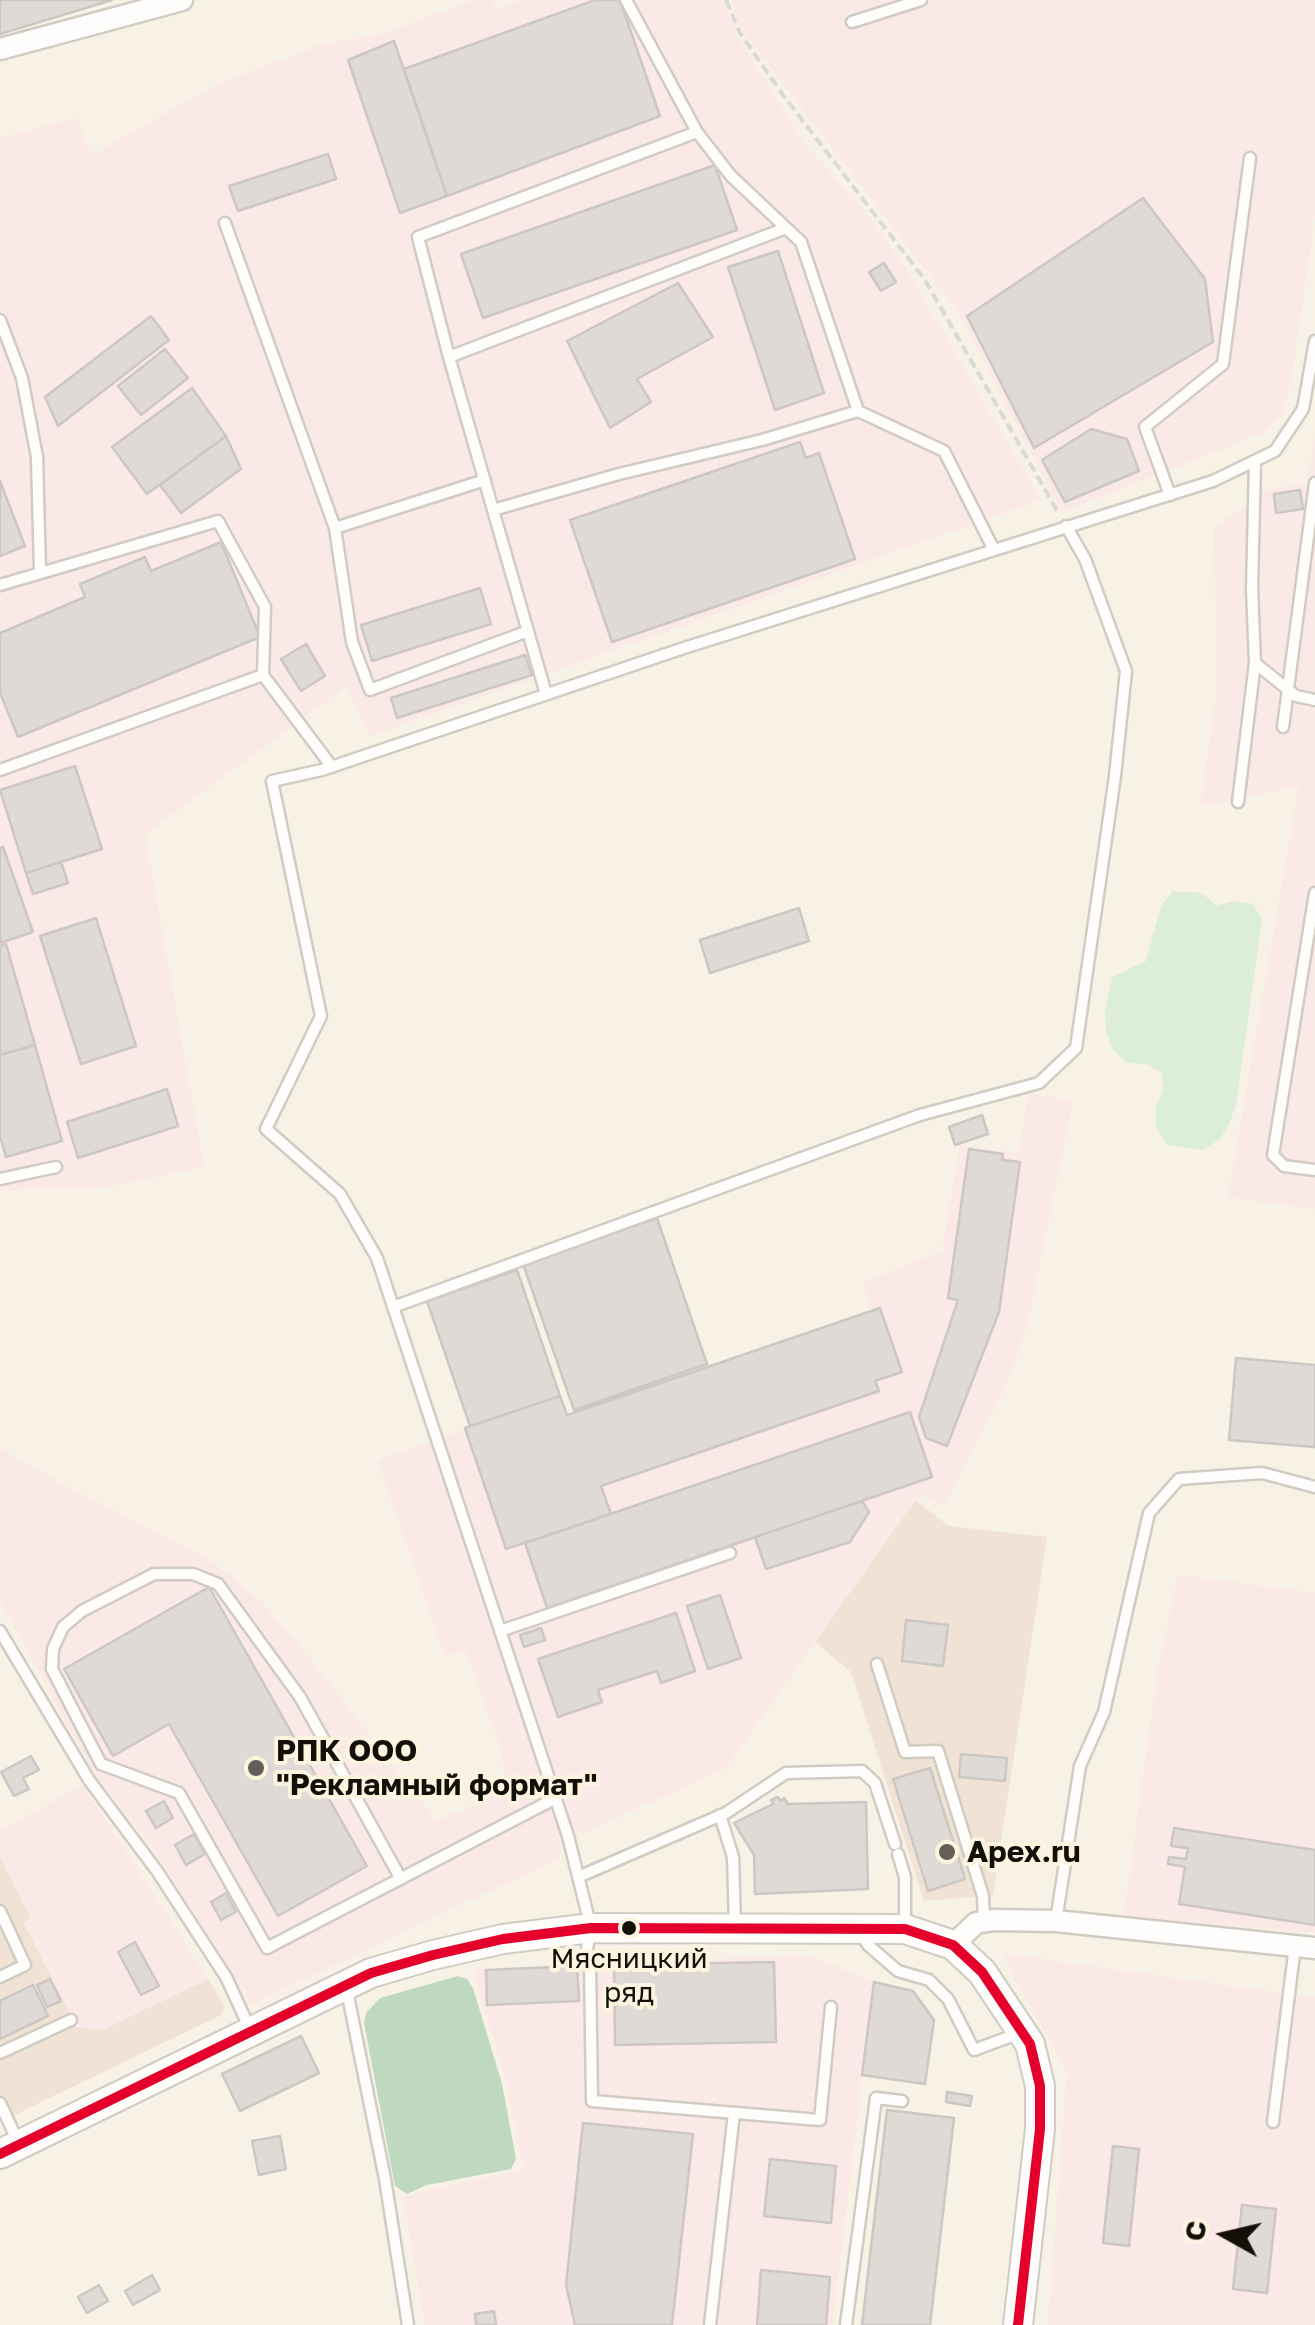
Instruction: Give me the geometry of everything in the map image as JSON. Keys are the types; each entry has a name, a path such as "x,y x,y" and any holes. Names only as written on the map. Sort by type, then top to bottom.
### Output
{"street":[{"path":"0,48 182,0"},
{"path":"953,1945 963,1933 984,1922 1056,1921 1305,1947"},
{"path":"10,2150 371,1973 433,1955 591,1928 905,1928 953,1945 982,1972 1030,2044 1040,2086 1040,2128 1018,2325"}],"lane":[{"path":"626,0 697,132 731,176 801,242 858,411"},
{"path":"852,22 921,0"},
{"path":"546,694 418,237 697,132"},
{"path":"1170,494 1144,427 1223,364 1250,158"},
{"path":"225,223 335,528 352,642 370,690 528,631"},
{"path":"449,356 786,228"},
{"path":"0,320 22,378 37,457 40,571"},
{"path":"832,2007 820,2120 592,2101 588,1949 591,1928 578,1876 556,1798 377,1258 340,1194 266,1129 321,1016 272,780 332,766 993,548 1213,480 1275,451 1303,409 1315,341"},
{"path":"493,510 858,411 944,451 993,548"},
{"path":"1238,802 1255,663 1255,461"},
{"path":"335,528 485,480"},
{"path":"1283,726 1315,483"},
{"path":"0,584 218,521 266,607 263,674 332,766"},
{"path":"393,1307 920,1115 1040,1083 1076,1048 1126,671 1085,559 1066,526"},
{"path":"1255,663 1296,696 1315,700"},
{"path":"0,770 263,674"},
{"path":"1315,893 1273,1155 1284,1166 1315,1170"},
{"path":"0,1179 56,1167"},
{"path":"1056,1921 1080,1766 1104,1712 1150,1513 1179,1479 1262,1473 1315,1488"},
{"path":"500,1631 730,1552"},
{"path":"400,1878 300,1698 218,1584 193,1574 154,1574 82,1612 63,1627 53,1648 52,1669 101,1764 179,1793 267,1948 556,1798"},
{"path":"0,1631 89,1780 158,1871 226,1977 250,2030"},
{"path":"877,1664 905,1752 938,1751 983,1896 984,1922"},
{"path":"578,1876 720,1815 786,1773 862,1771 875,1783 905,1877 905,1928"},
{"path":"720,1815 734,1856 736,1927"},
{"path":"0,1911 25,1964 0,1976"},
{"path":"857,1927 868,1944 898,1971 929,1980 948,1999 974,2050 1022,2031"},
{"path":"1274,2122 1305,1947"},
{"path":"346,1985 385,2179 408,2325"},
{"path":"0,2053 70,2020"},
{"path":"846,2325 876,2098 902,2101"},
{"path":"0,2103 10,2150"},
{"path":"710,2325 734,2113"}],"path":[{"path":"726,0 740,33 783,95 926,280 1066,526"}],"shaded area":[{"path":"472,0 492,0 496,9 522,0 724,0 738,37 806,146 861,205 908,272 1041,500 370,736 346,687 145,834 204,1167 97,1189 0,1190 0,138 76,118 92,155 219,83 320,45 382,34"},
{"path":"731,0 1315,0 1315,216 1291,382 1281,416 1263,433 1062,512 958,312 740,28"},
{"path":"1315,436 1315,1209 1228,1197 1299,786 1200,806 1217,692 1214,529 1266,490 1307,483"},
{"name":"Мясницкий ряд","path":"1028,1093 1073,1101 1027,1327 1007,1384 944,1505 926,1496 915,1500 726,1768 584,1833 582,1830 562,1839 559,1858 251,2005 160,1859 91,1768 0,1600 0,1448 205,1557 234,1577 298,1643 437,1821 506,1791 502,1753 467,1651 444,1656 378,1460 560,1396 568,1415 872,1311 863,1282 942,1251 960,1146 1019,1153"},
{"path":"915,1500 949,1526 1047,1537 993,1895 924,1901 851,1672 815,1642"},
{"path":"1178,1575 1315,1593 1315,1933 1124,1916 1157,1675"},
{"path":"83,1785 208,1979 102,2030 77,2027 24,1922 31,1918 0,1857 0,1831"},
{"path":"0,1857 31,1919 24,1923 77,2027 102,2030 208,1979 225,2007 221,2015 0,2122"},
{"path":"1001,1953 1315,1998 1315,2325 1048,2325 1067,2071"},
{"path":"808,1955 874,1982 832,2325 425,2325 403,2196 524,2169 506,2081 473,1970"}],"green space":[{"path":"1173,891 1202,893 1216,906 1233,901 1253,904 1262,920 1236,1104 1220,1139 1203,1150 1167,1145 1156,1127 1162,1073 1146,1064 1126,1063 1112,1049 1106,1031 1112,977 1146,961 1161,906"},
{"path":"458,1976 467,1979 473,1988 502,2084 516,2159 511,2169 427,2185 407,2194 395,2186 364,2023 366,2013 380,1998"}],"building":[{"path":"0,0 112,0 0,34"},
{"path":"595,0 620,0 660,116 447,196 404,69"},
{"path":"394,41 447,196 400,213 348,60"},
{"path":"328,154 336,179 238,211 229,186"},
{"path":"715,165 737,230 483,318 461,254"},
{"path":"1143,198 1205,279 1213,342 1034,448 967,316"},
{"path":"778,251 824,393 775,410 728,267"},
{"path":"884,263 896,282 881,291 869,272"},
{"path":"678,283 713,337 637,379 651,402 610,428 567,341"},
{"path":"151,316 169,340 58,426 45,397"},
{"path":"165,349 188,378 141,415 118,386"},
{"path":"192,388 226,436 147,494 112,447"},
{"path":"1091,429 1127,439 1139,471 1065,502 1042,460"},
{"path":"226,436 241,469 181,513 160,485"},
{"path":"800,442 806,458 819,453 855,559 612,642 570,520"},
{"path":"0,481 25,546 0,556"},
{"path":"1300,490 1303,509 1276,513 1274,494"},
{"path":"221,542 260,637 18,737 0,693 0,633 85,597 80,584 145,557 151,571"},
{"path":"480,588 491,624 372,661 361,625"},
{"path":"306,644 325,676 301,691 281,659"},
{"path":"525,655 532,675 397,718 391,698"},
{"path":"75,766 102,849 26,873 0,790"},
{"path":"3,847 33,932 0,943 0,848"},
{"path":"61,862 68,883 33,894 26,873"},
{"path":"799,908 809,941 710,973 700,940"},
{"path":"96,918 136,1046 81,1064 40,936"},
{"path":"6,944 35,1045 0,1055 0,946"},
{"path":"35,1045 62,1141 6,1157 0,1136 0,1055"},
{"path":"167,1089 178,1126 78,1158 67,1122"},
{"path":"982,1115 988,1134 955,1145 949,1127"},
{"path":"969,1149 1003,1154 1002,1160 1020,1162 999,1312 947,1446 926,1438 919,1417 958,1300 948,1298"},
{"path":"657,1218 707,1364 574,1410 523,1264"},
{"path":"517,1270 560,1396 470,1426 427,1301"},
{"path":"880,1308 902,1372 875,1381 879,1391 601,1486 611,1514 506,1549 465,1428 560,1396 567,1415"},
{"path":"1236,1358 1315,1365 1315,1447 1229,1440"},
{"path":"910,1412 932,1477 547,1608 525,1543"},
{"path":"862,1501 869,1512 850,1542 766,1569 755,1537"},
{"path":"209,1587 367,1866 278,1916 169,1724 113,1756 64,1669"},
{"path":"720,1595 741,1658 708,1669 687,1606"},
{"path":"676,1613 695,1671 661,1683 657,1671 598,1690 602,1702 558,1717 538,1659"},
{"path":"906,1620 948,1625 943,1666 902,1661"},
{"path":"541,1628 545,1640 524,1647 520,1635"},
{"path":"961,1754 1007,1758 1005,1781 959,1777"},
{"path":"31,1756 39,1770 23,1778 29,1789 14,1796 1,1772"},
{"path":"930,1768 965,1879 928,1891 893,1779"},
{"path":"778,1797 788,1804 866,1802 868,1889 755,1894 754,1855 734,1823 773,1804 771,1800"},
{"path":"164,1801 173,1818 156,1828 146,1811"},
{"path":"1174,1828 1315,1850 1315,1925 1179,1904 1185,1867 1168,1864 1169,1857 1186,1859 1188,1848 1171,1846"},
{"path":"194,1834 205,1854 186,1865 175,1845"},
{"path":"226,1893 236,1912 221,1920 211,1902"},
{"path":"135,1942 159,1986 141,1995 118,1952"},
{"path":"774,1962 776,2042 615,2045 614,1965"},
{"path":"577,1966 579,2001 487,2005 486,1970"},
{"path":"50,1979 61,2001 47,2007 37,1985"},
{"path":"874,1982 913,1991 934,2020 925,2084 862,2075"},
{"path":"33,1985 48,2016 0,2039 0,2001"},
{"path":"301,2036 319,2073 240,2111 222,2074"},
{"path":"947,2092 972,2096 970,2106 946,2102"},
{"path":"887,2110 954,2118 930,2325 862,2325"},
{"path":"583,2123 693,2134 672,2325 575,2325 566,2285"},
{"path":"280,2136 286,2169 259,2175 252,2141"},
{"path":"1113,2146 1139,2149 1129,2246 1103,2243"},
{"path":"770,2159 836,2166 831,2223 764,2216"},
{"path":"1242,2205 1276,2209 1267,2293 1233,2289"},
{"path":"761,2270 830,2277 826,2325 757,2325"},
{"path":"152,2275 160,2290 133,2305 125,2291"},
{"path":"99,2285 108,2301 87,2313 78,2297"},
{"path":"494,2311 496,2325 476,2325 475,2314"}],"transit line":[{"path":"0,2154 371,1973 433,1955 503,1939 591,1928 905,1929 953,1945 982,1972 1030,2044 1040,2086 1040,2129 1018,2325"}],"place":[{"name":"РПК ООО \"Рекламный формат\"","path":"256,1768"},
{"name":"Apex.ru","path":"947,1852"},
{"name":"Мясницкий ряд","path":"629,1928"}]}
